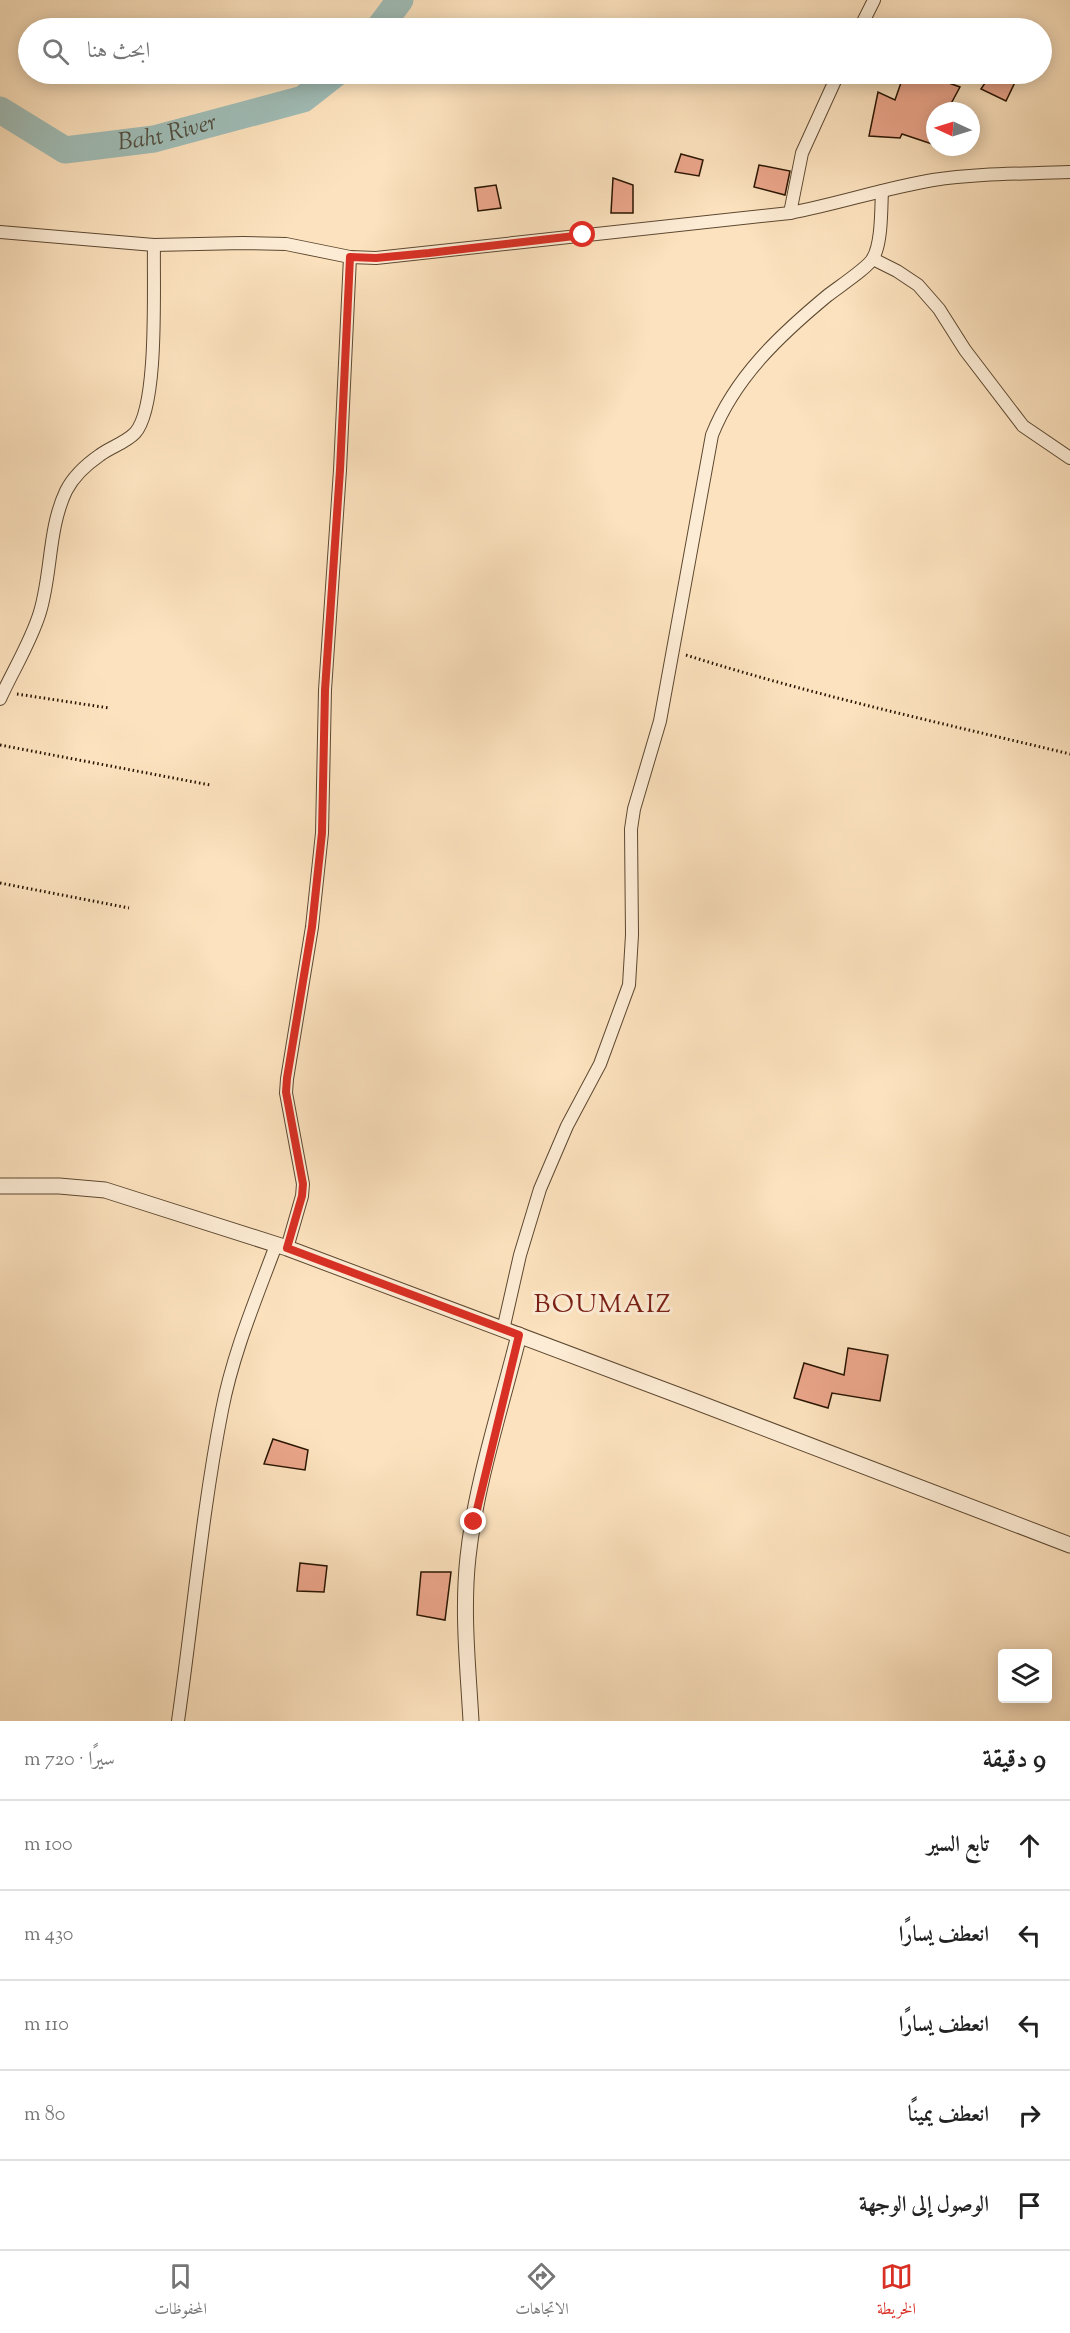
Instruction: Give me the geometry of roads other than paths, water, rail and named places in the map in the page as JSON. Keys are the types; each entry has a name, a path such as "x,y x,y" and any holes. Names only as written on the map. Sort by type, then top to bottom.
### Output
{"street":[{"path":"865,18 874,0"},
{"path":"790,213 802,153 833,84"},
{"path":"0,232 154,245 286,244 350,257 376,258 790,213 837,204 882,190 972,175 1070,172"},
{"path":"503,1329 520,1255 540,1188 567,1126 600,1064 629,986 632,935 631,829 634,809 660,721 712,435 721,412 752,366 815,306 873,259 878,236 882,190"},
{"path":"2,695 40,612 54,526 66,492 74,478 100,455 135,433 145,417 150,383 154,245"},
{"path":"178,1721 205,1511 222,1408 241,1340 302,1196 303,1184 286,1092 312,927 322,833 325,690 340,470 350,257"},
{"path":"873,259 918,285 939,309 971,359 1023,426 1070,458"},
{"path":"0,1186 59,1186 105,1190 281,1247 1070,1545"},
{"path":"471,1721 466,1636 468,1557 477,1504 519,1335"}],"waterway":[{"name":"Baht River","path":"386,18 400,0"},
{"name":"Baht River","path":"0,110 65,150 154,139 303,99 322,84"}],"district":[{"name":"BOUMAIZ","path":"603,1305"}]}
